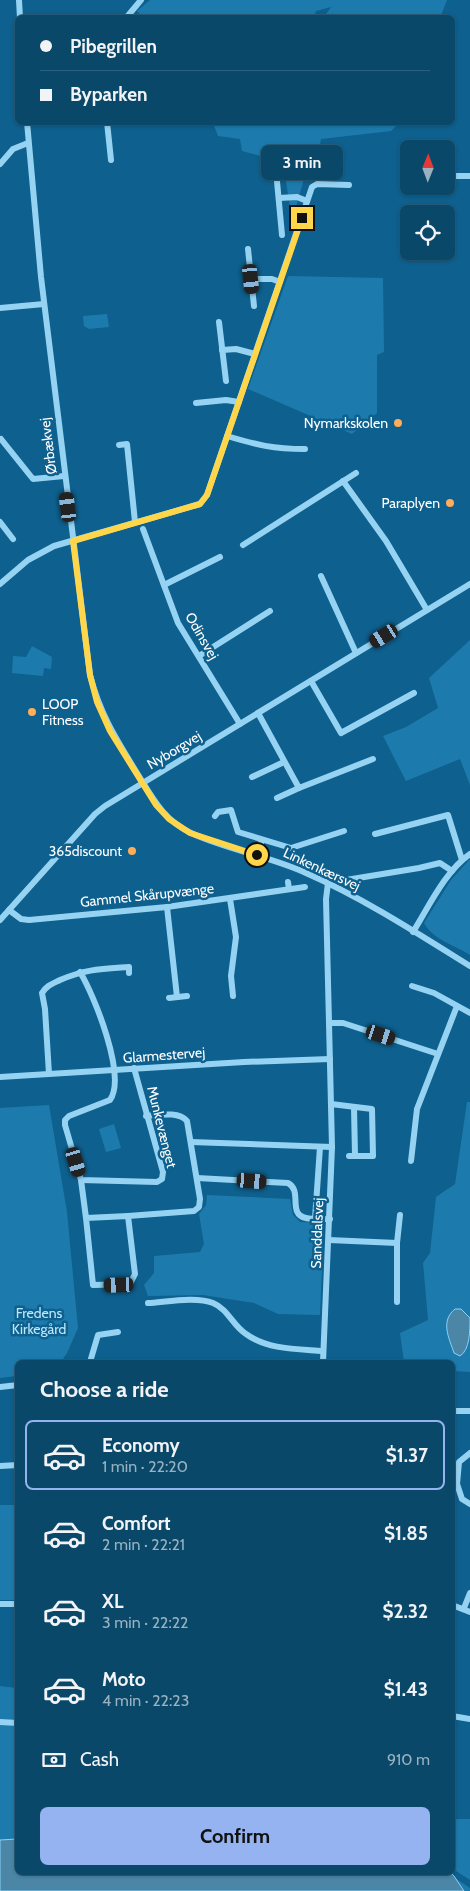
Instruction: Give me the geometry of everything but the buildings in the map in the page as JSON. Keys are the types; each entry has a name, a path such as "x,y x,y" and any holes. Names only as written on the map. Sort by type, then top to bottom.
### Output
{"street":[{"path":"19,0 20,15"},
{"path":"129,15 142,0"},
{"name":"Ørbækvej","path":"27,125 44,304 90,675 97,702 110,731 143,783"},
{"path":"107,125 111,160"},
{"path":"0,164 13,149 28,143"},
{"path":"275,160 282,235"},
{"path":"455,176 470,176"},
{"path":"0,584 35,555 54,546 200,504 207,495 312,187 317,184 349,184"},
{"path":"279,198 297,197 307,201"},
{"path":"248,249 254,306"},
{"path":"251,279 272,279 280,282"},
{"path":"0,308 44,304"},
{"path":"219,322 226,381"},
{"path":"222,350 243,350 255,354"},
{"path":"196,403 226,400 239,402"},
{"path":"227,436 270,448 305,449"},
{"path":"1,439 33,480 64,476"},
{"path":"119,445 127,444 135,522"},
{"path":"243,545 356,473"},
{"path":"343,481 386,541 427,610"},
{"path":"0,522 13,539"},
{"name":"Odinsvej","path":"143,529 178,623 240,724"},
{"path":"164,586 220,557"},
{"path":"321,576 356,653"},
{"name":"Nyborgvej","path":"0,920 95,814 105,806 470,584"},
{"path":"199,656 270,611"},
{"path":"311,681 340,733 414,693"},
{"path":"258,713 299,788"},
{"path":"277,798 374,759"},
{"path":"252,777 284,762"},
{"name":"Linkenkærsvej","path":"143,783 156,805 179,827 202,838 281,863 328,883 470,966"},
{"path":"215,816 218,812 231,810 238,832 291,848 344,831"},
{"path":"375,834 448,815 462,860"},
{"path":"257,855 262,840"},
{"path":"414,932 452,871 470,854"},
{"path":"346,880 440,863 452,871"},
{"path":"288,882 289,890"},
{"name":"Sanddalsvej","path":"323,1360 332,1147 326,899 328,883"},
{"name":"Gammel Skårupvænge","path":"9,910 21,919 29,920 167,907 304,887"},
{"path":"230,899 236,937 231,976 233,996"},
{"path":"167,907 177,997"},
{"path":"49,1074 45,1009 42,994 46,987 80,972 129,966 129,972"},
{"path":"80,972 88,986 113,1055 114,1094 110,1100 69,1116 65,1120 65,1126 81,1180 93,1286 130,1284 135,1274 128,1216"},
{"path":"412,986 434,993 470,1013"},
{"path":"169,998 187,996"},
{"path":"411,1161 417,1110 457,1006"},
{"path":"329,1023 343,1023 438,1054"},
{"name":"Glarmestervej","path":"0,1077 134,1068 330,1059"},
{"name":"Munkevænget","path":"81,1180 157,1182 162,1179 163,1172 134,1068"},
{"path":"331,1104 372,1109 373,1156 352,1156 354,1107"},
{"path":"86,1218 194,1211 199,1207 198,1178 187,1121 178,1115 146,1116"},
{"path":"191,1142 332,1147"},
{"path":"315,1219 320,1147"},
{"path":"198,1178 288,1183 295,1190 295,1209 298,1214 305,1218 330,1219"},
{"path":"397,1302 397,1243 400,1215"},
{"path":"329,1240 397,1243"},
{"path":"148,1303 199,1300 213,1303 224,1311 245,1334 260,1342 275,1346 323,1352"},
{"path":"91,1360 98,1335 118,1332"},
{"path":"0,1387 15,1384"},
{"path":"455,1411 470,1411"},
{"path":"470,1453 459,1462 456,1484 462,1499 470,1504"},
{"path":"0,1466 15,1465"},
{"path":"455,1606 467,1610 470,1593"},
{"path":"0,1604 15,1604"},
{"path":"455,1716 470,1719"},
{"path":"0,1722 15,1723"}],"green space":[{"path":"150,0 447,0 441,15 325,15 331,7 316,11 315,15 141,15 137,11"},
{"path":"214,125 397,125 391,131 321,139 315,175 304,179 292,221 283,162 242,151 240,139 218,136"},
{"path":"288,276 383,278 384,352 377,355 377,413 352,434 248,389"},
{"path":"107,314 109,327 89,329 84,326 83,316"},
{"path":"470,640 470,785 460,759 406,781 383,736 406,727 438,708 429,678"},
{"path":"32,646 52,657 51,669 44,668 43,676 12,673 13,656 26,657"},
{"path":"470,859 470,955 433,934 424,923 451,880"},
{"path":"467,1102 470,1102 470,1372 455,1371 455,1360 404,1360 400,1333 428,1320 423,1263 430,1253 436,1197 455,1184"},
{"name":"Fredens Kirkegård","path":"49,1105 67,1212 78,1328 62,1360 15,1360 15,1376 0,1378 0,1108"},
{"path":"114,1124 121,1148 106,1152 99,1129"},
{"path":"207,1195 290,1199 293,1215 300,1222 324,1223 320,1315 278,1314 254,1303 203,1295 148,1296 144,1285 154,1273 154,1256 200,1252 204,1244 199,1214 206,1205"},
{"path":"0,1505 15,1505 15,1600 0,1600"},
{"path":"0,1686 15,1688 15,1875 450,1875 470,1888 470,1891 0,1891"},
{"path":"455,1819 470,1819 470,1880 455,1870"}],"shaded area":[{"path":"455,1309 461,1309 470,1318 468,1345 460,1356 454,1353 447,1330 448,1319"},
{"path":"15,1839 15,1875 453,1875 464,1891 0,1891 0,1840"}],"place":[{"name":"Nymarkskolen","path":"398,423"},
{"name":"Paraplyen","path":"450,503"},
{"name":"LOOP Fitness","path":"32,712"},
{"name":"365discount","path":"132,851"}],"route":[{"path":"257,855 202,838 179,827 169,819 156,805 110,731 97,702 90,675 73,541 200,504 207,495 302,218"}]}
